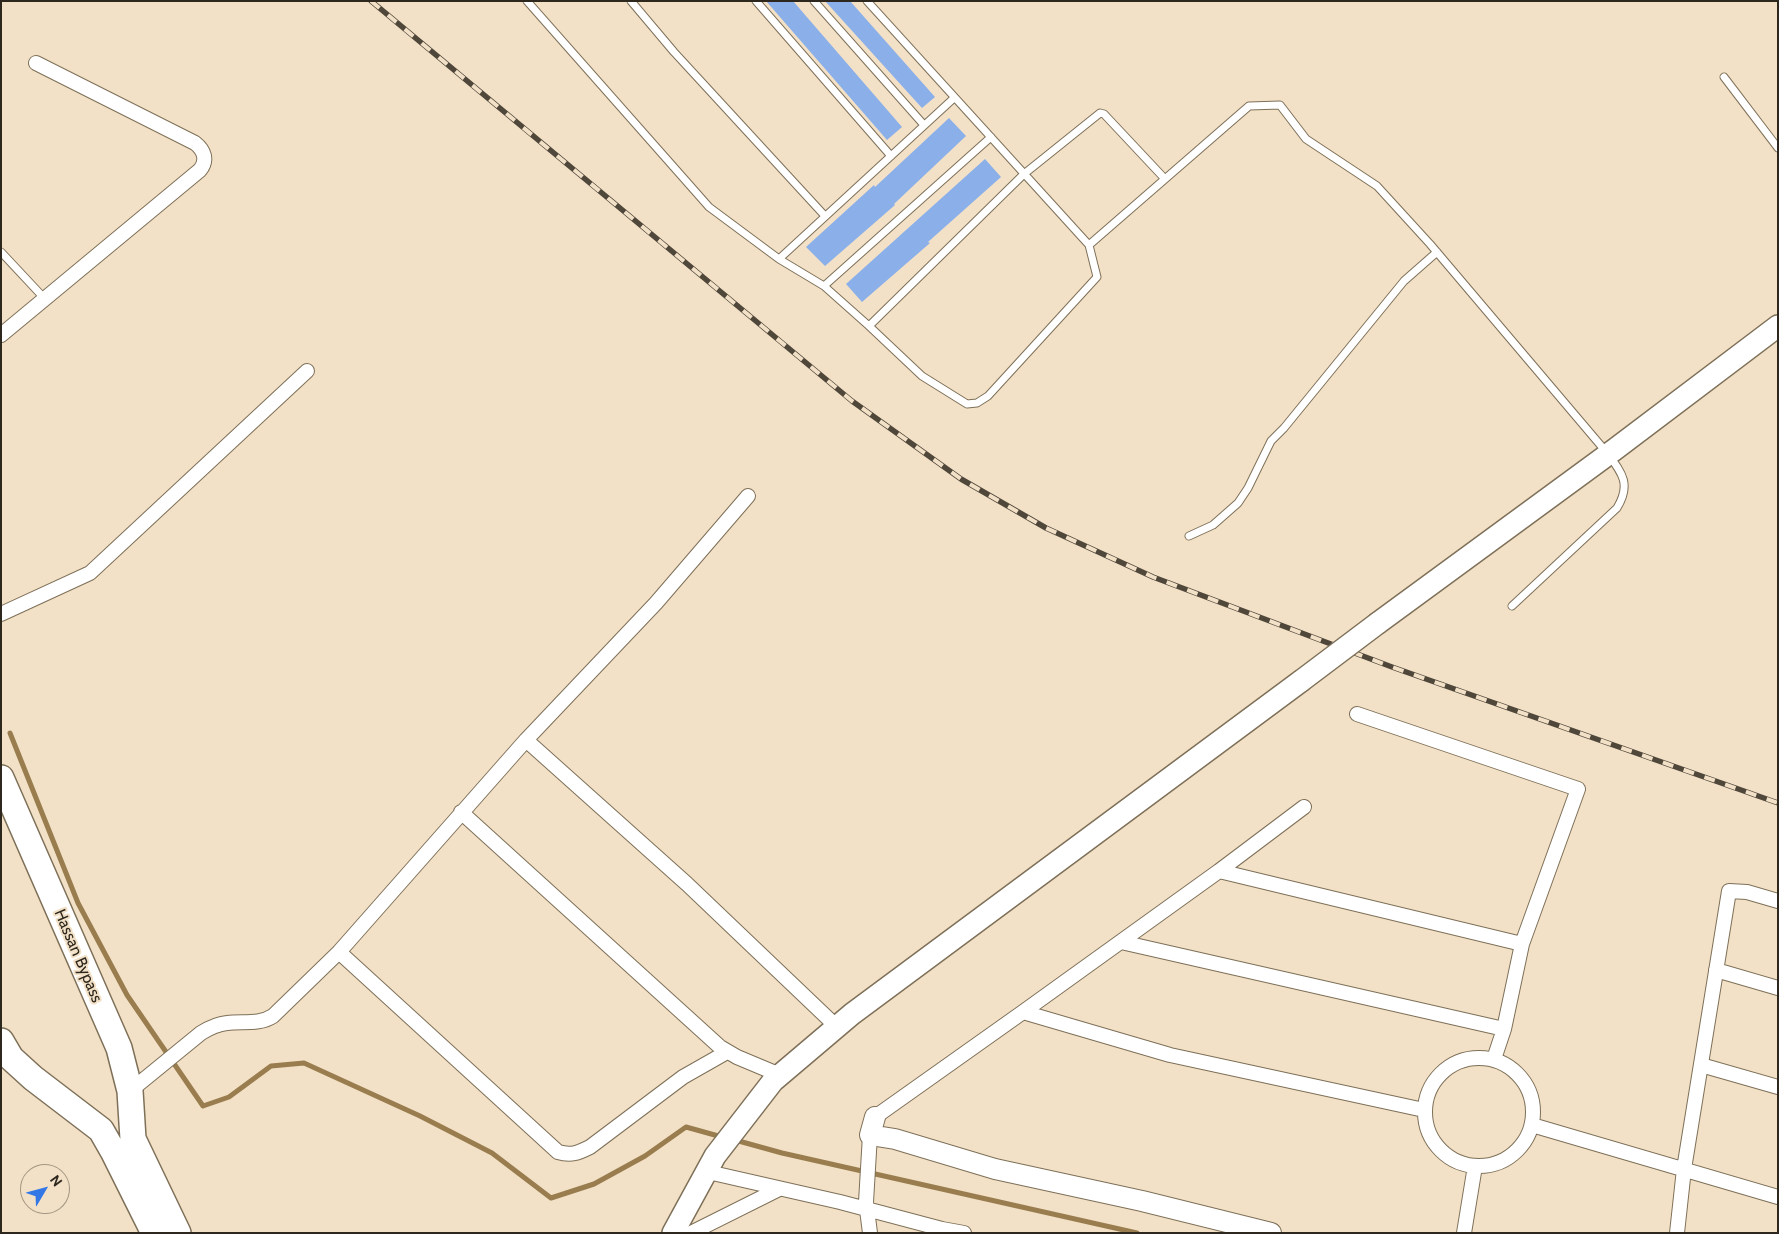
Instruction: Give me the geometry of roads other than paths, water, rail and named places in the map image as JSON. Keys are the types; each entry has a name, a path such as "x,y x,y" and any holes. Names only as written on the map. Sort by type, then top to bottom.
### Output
{"highway":[{"name":"Hassan Bypass","path":"1,778 118,1048 130,1091 133,1139 178,1233"},
{"path":"1,1041 11,1058 33,1078 101,1130 113,1150 154,1233"}],"main road":[{"path":"673,1233 711,1164 776,1078 837,1027 1015,892 1301,682 1778,326"}],"street":[{"path":"1,335 200,170 205,159 200,147 195,143 36,63"},
{"path":"1,614 90,573 307,371"},
{"path":"130,1091 212,1026 226,1023 260,1022 268,1020 273,1016 339,952 526,740 656,603 748,496"},
{"path":"1357,714 1578,789 1522,944 1504,1029 1494,1060"},
{"path":"526,740 687,884 837,1027"},
{"path":"870,1233 867,1205 872,1126 1023,1012 1219,871 1304,807"},
{"path":"461,812 727,1052 776,1078"},
{"path":"1219,871 1522,944"},
{"path":"1677,1233 1684,1169 1729,891 1747,892 1778,901"},
{"path":"1121,942 1504,1029"},
{"path":"339,952 558,1152 569,1155 590,1147 683,1076 727,1052"},
{"path":"1716,970 1778,988"},
{"path":"1023,1012 1170,1055 1424,1110"},
{"path":"1478,1057 1494,1060 1509,1066 1521,1078 1529,1092 1533,1108 1532,1124 1526,1138 1517,1151 1505,1160 1490,1165 1475,1166 1459,1163 1444,1154 1433,1142 1426,1127 1424,1110 1427,1094 1434,1079 1446,1067 1470,1058 1478,1057"},
{"path":"1701,1065 1778,1087"},
{"path":"1532,1124 1778,1197"},
{"path":"872,1126 895,1139 995,1169 1142,1201 1271,1233"},
{"path":"711,1164 779,1189 867,1205 942,1231 964,1233"},
{"path":"1464,1233 1475,1166"},
{"path":"691,1233 779,1189"}],"lane":[{"path":"527,1 709,207 779,259 824,286 922,376 967,404 977,403 988,396 1097,277 1089,245 867,1"},
{"path":"631,1 674,52 825,216"},
{"path":"756,1 891,156"},
{"path":"814,1 924,125"},
{"path":"1724,77 1778,148"},
{"path":"779,259 954,98"},
{"path":"1089,245 1249,106 1280,104 1306,139 1377,186 1437,252 1608,454 1619,469 1625,485 1622,500 1616,508 1512,606"},
{"path":"869,326 1024,174 1089,120 1101,113 1165,178"},
{"path":"824,286 991,137"},
{"path":"1,252 45,299"},
{"path":"1189,536 1213,525 1238,503 1248,488 1271,441 1404,281 1437,252"}],"waterway":[{"path":"10,733 78,903 127,995 203,1106 229,1097 271,1066 304,1063 420,1116 492,1153 551,1198 594,1184 645,1156 686,1127 722,1137"},
{"path":"735,1140 782,1153 1137,1233"}],"railway":[{"path":"371,1 852,401 961,479 1046,528 1153,577 1392,667 1778,803"}]}
